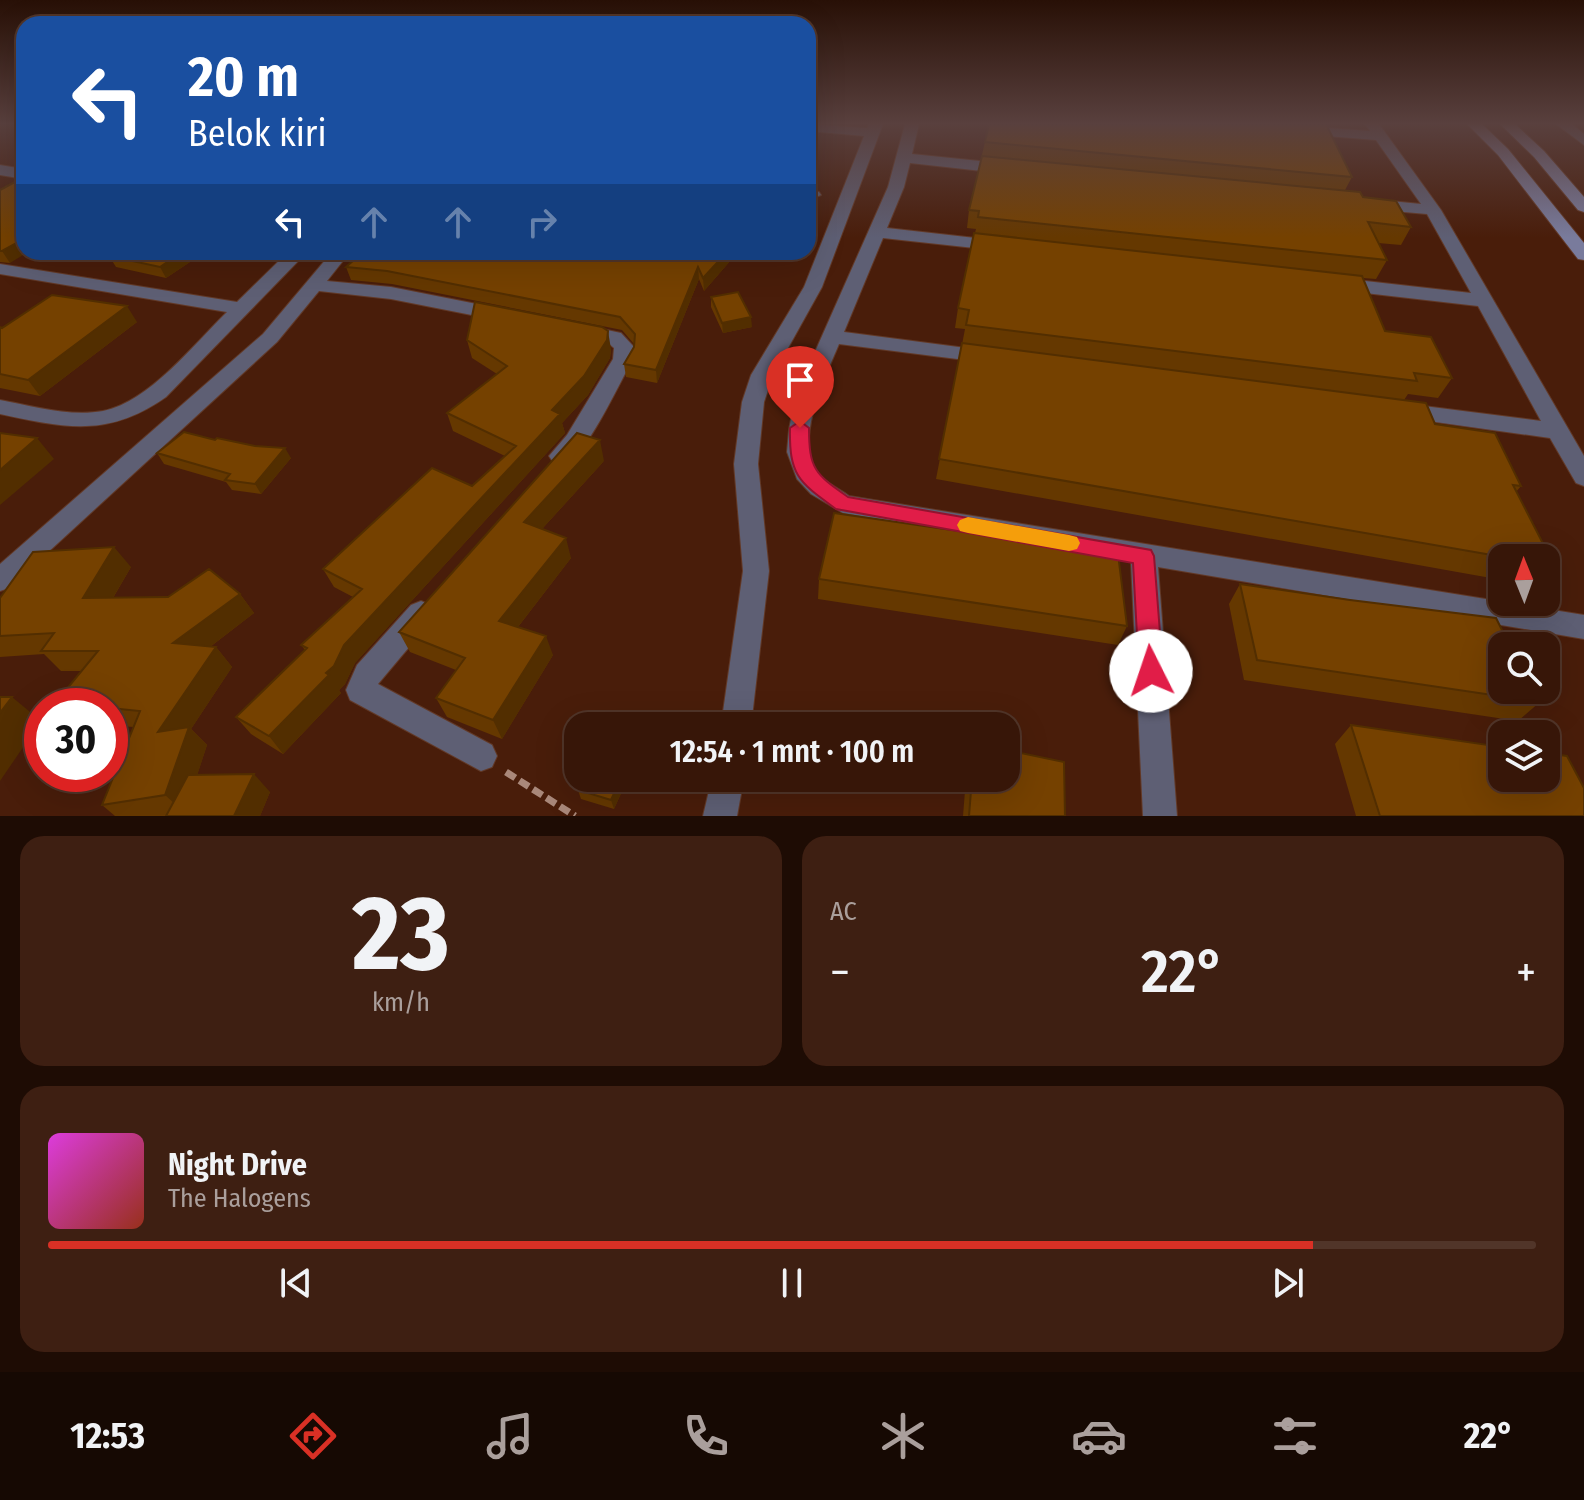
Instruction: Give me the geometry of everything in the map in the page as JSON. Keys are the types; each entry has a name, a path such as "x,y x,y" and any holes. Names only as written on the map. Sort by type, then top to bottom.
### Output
{"main road":[{"path":"1511,162 1584,255"},
{"path":"1546,162 1584,207"}],"street":[{"path":"738,712 756,571 746,464 753,402 762,375 813,287 862,162"},
{"path":"902,162 896,187 806,397 800,428 799,457 810,481 843,504 1584,627"},
{"path":"942,162 1028,171"},
{"path":"1399,162 1433,210 1487,301 1584,477"},
{"path":"1355,203 1433,210"},
{"path":"876,232 1017,248"},
{"path":"0,407 68,420 108,419 136,410 290,260"},
{"path":"0,580 270,338 334,260"},
{"path":"0,269 242,309"},
{"path":"1315,282 1487,301"},
{"path":"314,285 391,293 525,319"},
{"path":"544,476 575,441 623,359 624,347 614,337 554,325"},
{"path":"832,337 1006,359"},
{"path":"1385,408 1558,431"},
{"path":"1144,556 1160,816"},
{"path":"440,593 367,674 361,690 481,756"},
{"path":"720,816 725,792"}],"path":[{"path":"481,756 575,816"}],"building":[{"path":"981,162 1046,162 1360,192 1363,197 1396,201 1411,227 1368,222 1387,260 978,217 979,211 969,210"},
{"path":"1196,162 1345,162 1352,177"},
{"path":"16,181 16,243 2,251 0,251 0,190"},
{"path":"974,233 1362,276 1385,331 1431,337 1452,378 1414,373 1417,381 966,325 969,310 958,308"},
{"path":"128,260 170,260 160,267"},
{"path":"354,260 720,260 703,278 698,267 656,370 624,364 634,347 635,334 620,317 387,271 346,267"},
{"path":"738,292 751,317 722,323 711,297"},
{"path":"52,295 127,306 28,380 0,374 0,327"},
{"path":"475,302 602,327 608,331 607,340 584,376 552,410 560,414 344,645 334,666 326,673 329,675 269,736 236,717 307,648 301,645 362,589 323,569 432,468 472,486 516,446 447,413 507,366 467,340"},
{"path":"962,343 1426,403 1435,424 1495,433 1521,486 1513,485 1543,544 1488,544 1488,554 939,459"},
{"path":"184,432 215,440 285,448 255,484 225,480 230,474 157,453"},
{"path":"0,433 37,438 0,470"},
{"path":"577,433 600,440 524,522 566,538 499,621 546,636 493,720 436,698 465,658 399,632"},
{"path":"834,513 1118,554 1127,626 819,579"},
{"path":"114,547 83,598 168,597 209,569 240,594 173,643 216,647 158,732 189,727 165,795 102,805 107,792 128,792 128,741 140,711 128,710 128,688 68,688 98,651 41,651 54,633 0,636 0,598 33,552"},
{"path":"1240,584 1496,618 1503,632 1488,632 1488,694 1257,660"},
{"path":"0,697 12,697 0,713"},
{"path":"1351,725 1488,745 1488,792 1560,792 1560,755 1567,756 1584,788 1584,816 1380,816"},
{"path":"1020,753 1064,762 1065,816 969,816 971,792 1020,792"},
{"path":"254,774 234,816 166,816 188,775"},
{"path":"585,792 615,792 611,800"}],"slow traffic":[{"path":"968,525 1069,543"}],"route":[{"path":"800,428 799,457 810,481 843,504 1144,556 1151,671"}]}
